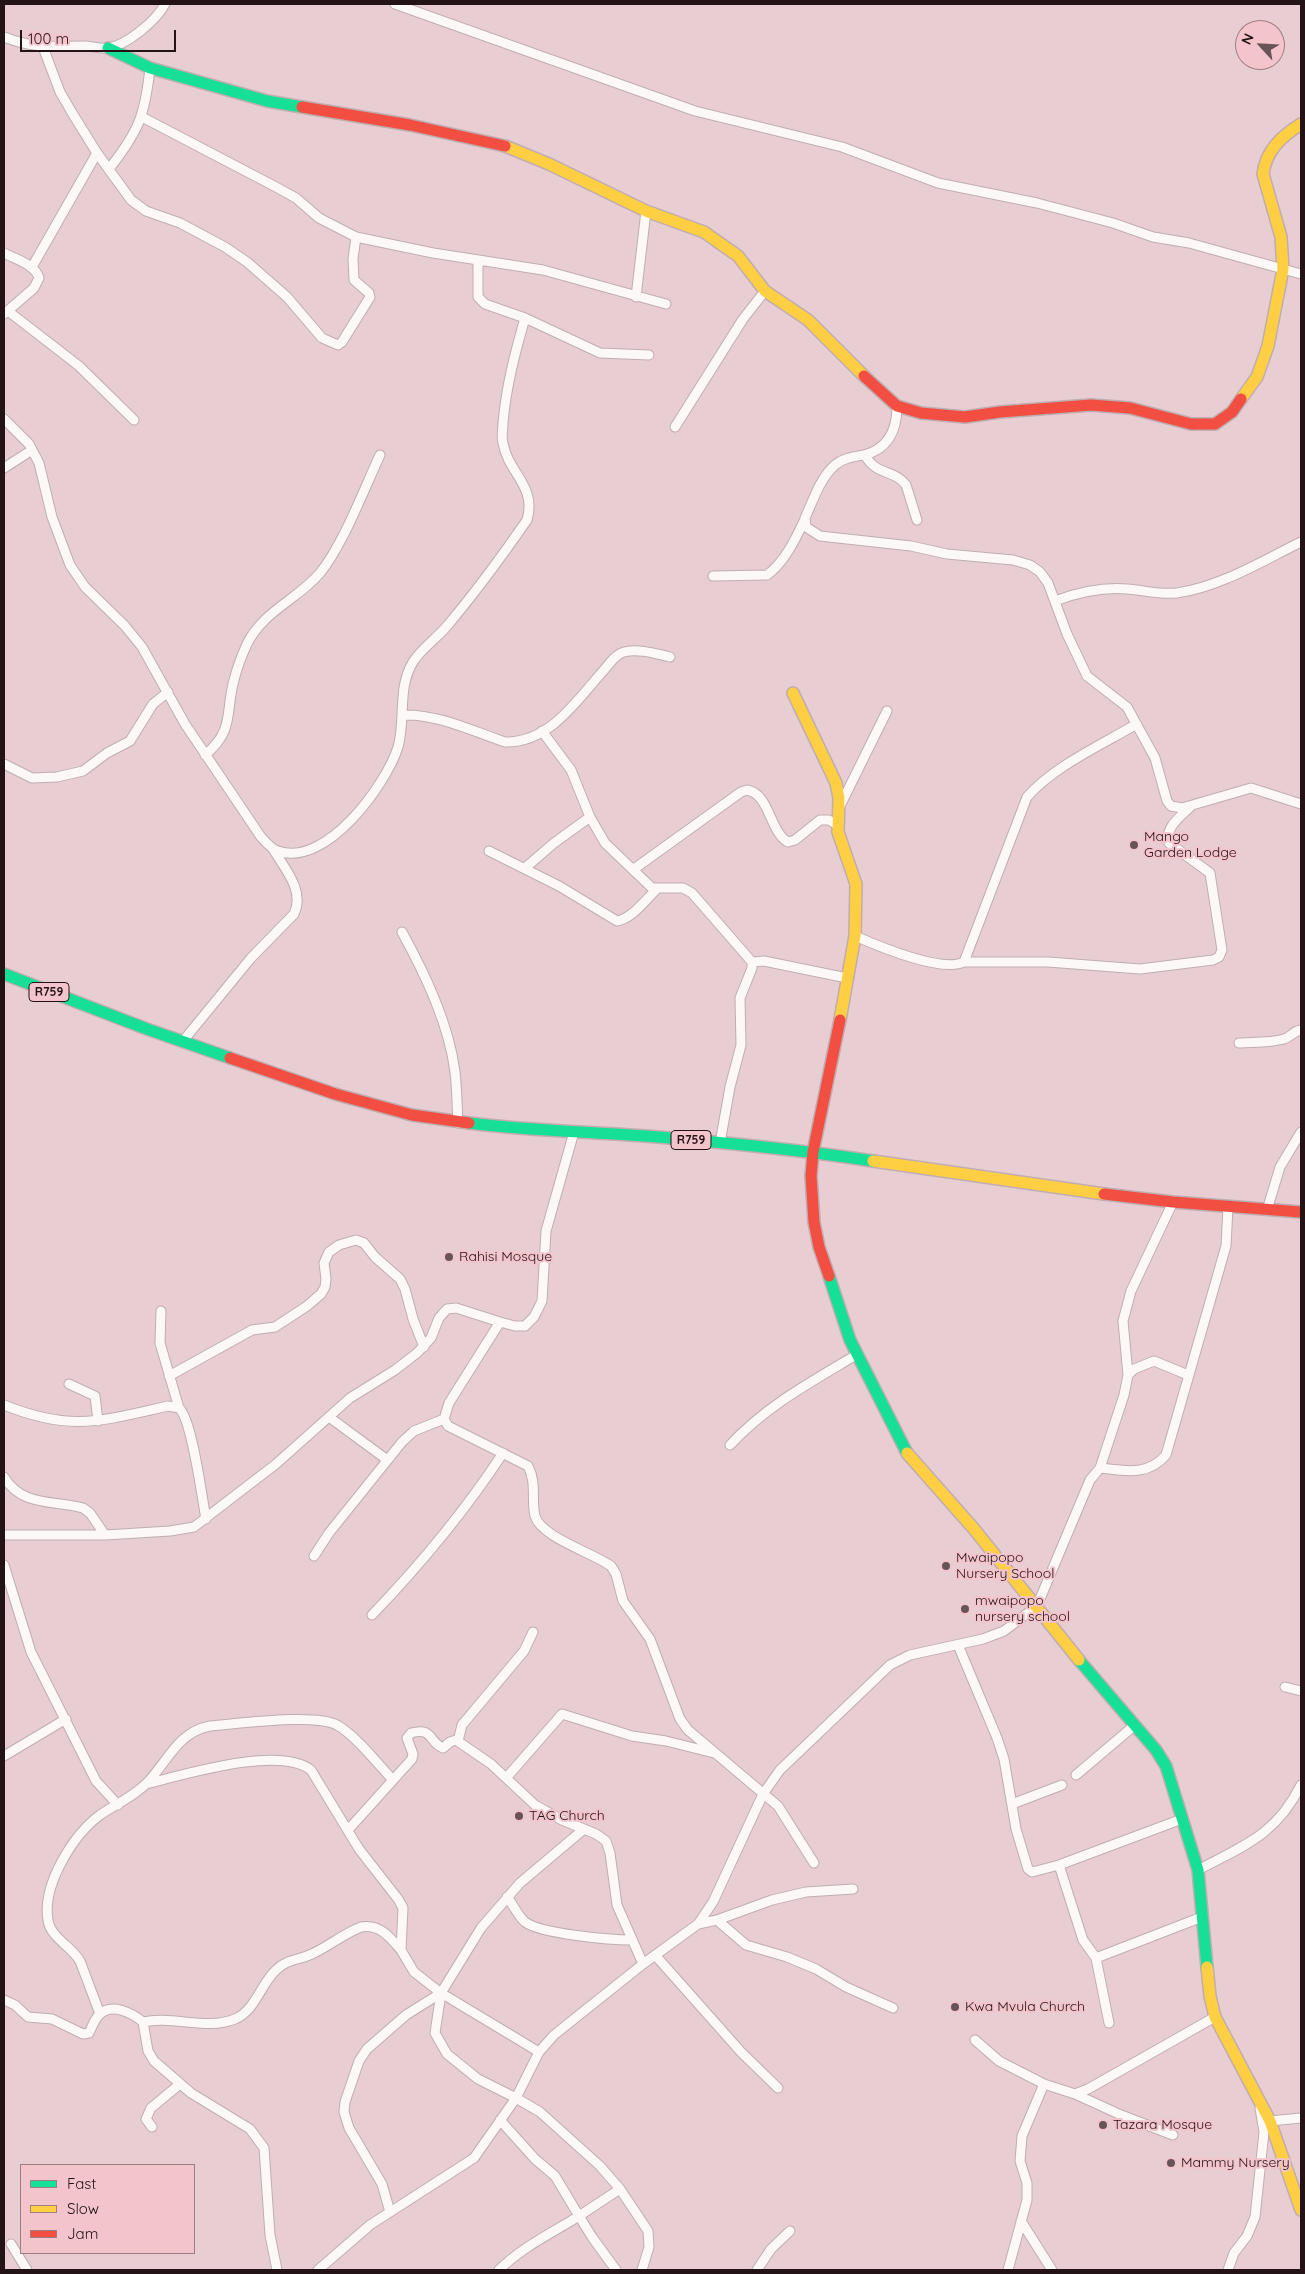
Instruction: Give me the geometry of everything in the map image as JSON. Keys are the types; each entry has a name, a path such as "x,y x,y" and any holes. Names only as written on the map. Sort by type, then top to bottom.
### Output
{"street":[{"path":"4,37 44,48 108,48 129,39 149,24 165,4"},
{"path":"396,4 695,111 842,147 938,184 1037,203 1113,223 1153,237 1189,243 1301,274"},
{"path":"44,48 60,92 97,153 131,200 141,208 180,223 225,247 247,262 287,297 322,338 338,345 342,342 370,297 369,293 354,280 353,259 356,237"},
{"path":"108,48 150,68 267,101 410,125 504,146 549,164 646,211 704,232 720,242 738,256 765,291 808,320 887,399 897,406 922,413 965,417 1063,406 1115,406 1147,412 1191,424 1215,424 1232,412 1257,377 1272,330 1283,269 1281,238 1263,174 1263,165 1268,153 1281,139 1301,124"},
{"path":"109,169 129,144 142,117 148,91 150,68"},
{"path":"142,117 283,190 296,198 319,218 356,237 392,246 543,270 666,304"},
{"path":"32,268 97,153"},
{"path":"636,296 646,211"},
{"path":"4,253 38,272 40,278 6,312 79,366 134,420"},
{"path":"478,261 477,289 481,302 525,318 600,353 649,355"},
{"path":"675,427 743,319 765,291"},
{"path":"273,849 289,853 306,851 333,836 367,802 386,775 397,748 404,682 414,660 448,626 527,520 531,507 530,497 510,462 502,442 505,401 513,360 525,318"},
{"path":"713,576 767,575 774,570 788,549 829,471 844,459 878,450 890,438 897,418 897,406"},
{"path":"4,419 19,432 39,463 52,517 70,565 90,592 125,626 142,647 205,755 261,837 273,849 295,885 299,896 298,907 294,914 251,958 183,1041"},
{"path":"4,468 32,450"},
{"path":"865,454 876,469 902,480 906,485 917,520"},
{"path":"205,755 216,745 228,722 233,681 247,643 260,624 277,608 305,588 320,573 336,547 380,455"},
{"path":"805,518 806,527 820,536 903,545 947,554 999,558 1030,565 1040,572 1048,583 1067,634 1087,676 1127,706 1135,725 1155,758 1167,801 1171,806 1177,808 1190,807 1251,788 1301,804"},
{"path":"1055,600 1078,592 1099,589 1126,589 1159,593 1196,589 1234,575 1301,542"},
{"path":"402,715 418,715 449,723 505,742 516,742 542,731 568,714 611,662 624,652 635,651 670,658"},
{"path":"4,764 32,778 57,777 83,771 107,753 130,741 153,704 168,692"},
{"path":"793,693 836,783 840,806"},
{"path":"887,711 840,806 837,825 856,884 854,936 837,1040 812,1152 812,1198 819,1247 832,1292 856,1355 908,1455 974,1529 1062,1639 1135,1725 1166,1766 1198,1870 1210,1996 1215,2016 1270,2121 1301,2210"},
{"path":"964,962 1027,797 1034,788 1064,767 1135,725"},
{"path":"542,731 571,770 590,817 605,843 634,869 648,885 656,889 684,888 692,893 752,962 752,968 740,998 741,1045 730,1087 720,1143"},
{"path":"634,869 690,827 741,792 747,790 759,796 781,836 788,842 795,840 820,820 825,819 837,825"},
{"path":"854,936 888,950 938,963 958,965 964,962 1048,962 1140,969 1213,960 1219,957 1222,950 1210,873 1169,844 1166,835 1170,826 1190,807"},
{"path":"525,868 554,843 590,817"},
{"path":"489,851 525,868 617,921 621,921 639,907 656,889"},
{"path":"402,932 425,972 440,1014 455,1071 458,1123"},
{"path":"752,962 764,961 847,978"},
{"name":"R759","path":"4,974 183,1041 361,1102 412,1115 458,1123 812,1152 1173,1202 1301,1212"},
{"path":"1239,1043 1286,1039 1293,1032 1301,1030"},
{"path":"4,1535 105,1535 194,1527 276,1464 350,1398 395,1370 424,1347 436,1330 438,1318 448,1309 468,1310 500,1322 515,1326 525,1326 534,1317 542,1301 546,1231 574,1132"},
{"path":"1267,1210 1280,1167 1301,1132"},
{"path":"318,2270 370,2226 474,2158 516,2098 539,2052 554,2035 643,1964 698,1924 713,1902 763,1794 780,1770 890,1665 910,1656 958,1645 1004,1631 1037,1606 1090,1480 1096,1470 1100,1468 1124,1395 1128,1375 1123,1321 1131,1291 1173,1202"},
{"path":"1100,1468 1132,1472 1147,1469 1159,1463 1166,1455 1226,1246 1228,1207"},
{"path":"169,1376 252,1330 275,1327 307,1306 321,1294 325,1287 324,1263 329,1252 339,1245 356,1240 364,1243 375,1257 400,1279 405,1289 412,1319 424,1347"},
{"path":"161,1312 160,1343 179,1408 185,1417 190,1434 206,1519"},
{"path":"444,1419 449,1403 500,1322"},
{"path":"730,1445 748,1426 770,1408 856,1355"},
{"path":"1128,1375 1134,1369 1154,1361 1188,1375"},
{"path":"69,1384 96,1396 98,1421"},
{"path":"4,1405 52,1420 68,1422 98,1421 168,1406 179,1408"},
{"path":"329,1417 386,1459"},
{"path":"444,1419 454,1430 528,1466 534,1481 535,1514 538,1522 544,1528 611,1566 616,1574 623,1601 650,1639 680,1718 688,1730 778,1806 814,1863"},
{"path":"314,1556 386,1459 414,1431 444,1419"},
{"path":"372,1615 407,1577 448,1527 502,1452"},
{"path":"4,1477 13,1489 24,1497 83,1508 90,1514 105,1535"},
{"path":"4,1565 27,1644 96,1781 118,1805"},
{"path":"458,1741 462,1725 524,1651 533,1632"},
{"path":"958,1645 1004,1759 1016,1829 1030,1872 1059,1865 1182,1819"},
{"path":"1285,1687 1301,1691"},
{"path":"507,1777 562,1714 632,1736 666,1740 719,1755"},
{"path":"4,1756 66,1719"},
{"path":"100,2014 76,1953 52,1930 48,1921 47,1911 52,1880 76,1839 88,1826 145,1784 185,1736 197,1728 295,1719 324,1721 336,1724 347,1732 392,1779"},
{"path":"1076,1774 1135,1725"},
{"path":"348,1830 412,1759 413,1754 407,1738 411,1733 423,1731 430,1734 438,1746 443,1748 453,1740 458,1741 507,1777 535,1805 602,1838 608,1845 617,1905 643,1964"},
{"path":"145,1784 217,1766 251,1762 294,1762 304,1765 311,1770 360,1849 403,1908 401,1950"},
{"path":"1012,1804 1062,1785"},
{"path":"1198,1870 1256,1839 1280,1820 1301,1785"},
{"path":"584,1829 525,1878 477,1934 441,1993 435,2032 447,2054 478,2079 540,2112 600,2166 620,2189 648,2231 649,2247 642,2270"},
{"path":"1059,1865 1083,1940 1096,1958 1109,2023"},
{"path":"698,1924 716,1920 772,1900 806,1892 853,1889"},
{"path":"507,1897 523,1919 530,1924 564,1934 596,1939 632,1940"},
{"path":"1096,1958 1202,1916"},
{"path":"716,1920 746,1945 816,1968 846,1987 893,2008"},
{"path":"143,2022 163,2020 205,2023 234,2020 242,2015 257,1999 277,1968 286,1962 315,1953 361,1927 368,1926 385,1933 401,1950 414,1972 441,1993 539,2052"},
{"path":"655,1955 741,2052 778,2088"},
{"path":"390,2212 382,2184 349,2128 344,2112 345,2102 359,2061 367,2050 406,2016 441,1993"},
{"path":"4,2000 14,2005 28,2017 52,2019 83,2034 88,2033 100,2014 105,2010 118,2009 136,2016 143,2022 148,2051 154,2061 180,2084 250,2129 264,2148 270,2235 276,2270"},
{"path":"1074,2094 1088,2089 1215,2016"},
{"path":"975,2040 999,2061 1044,2084 1074,2094 1172,2135"},
{"path":"152,2127 146,2119 149,2110 180,2084"},
{"path":"1008,2270 1027,2200 1027,2183 1020,2161 1021,2142 1028,2120 1044,2084"},
{"path":"1228,2270 1234,2253 1247,2236 1255,2217 1264,2132 1258,2095"},
{"path":"1270,2121 1301,2118"},
{"path":"500,2120 535,2159 555,2176 592,2237 616,2270"},
{"path":"499,2270 511,2259 536,2242 620,2189"},
{"path":"1022,2221 1052,2270"},
{"path":"757,2270 771,2249 790,2231"},
{"path":"11,2244 27,2270"}],"traffic: fast":[{"path":"108,48 150,68 267,101 302,107"},
{"path":"4,974 147,1029 230,1058"},
{"path":"469,1123 712,1142 793,1150 873,1161"},
{"path":"829,1276 850,1340 907,1453"},
{"path":"1079,1660 1156,1750 1166,1766 1198,1870 1207,1967"}],"traffic: slow":[{"path":"1241,399 1257,377 1268,346 1283,269 1281,237 1263,174 1271,151 1276,144 1301,124"},
{"path":"505,146 549,164 646,211 704,232 738,256 765,291 808,320 864,376"},
{"path":"793,693 836,783 839,798 838,832 856,884 855,936 840,1020"},
{"path":"873,1161 1104,1194"},
{"path":"907,1453 974,1529 1079,1660"},
{"path":"1207,1967 1210,1996 1215,2017 1270,2121 1301,2210"}],"traffic: jam":[{"path":"302,107 410,125 505,146"},
{"path":"864,376 897,406 921,413 965,417 1000,412 1091,405 1130,408 1191,424 1215,424 1232,412 1241,399"},
{"path":"829,1276 819,1247 814,1222 811,1176 813,1152 840,1020"},
{"path":"230,1058 335,1094 412,1115 469,1123"},
{"path":"1104,1194 1173,1202 1301,1212"}],"place":[{"name":"Mango Garden Lodge","path":"1134,845"},
{"name":"Rahisi Mosque","path":"449,1257"},
{"name":"Mwaipopo Nursery School","path":"946,1566"},
{"name":"mwaipopo nursery school","path":"965,1609"},
{"name":"TAG Church","path":"519,1816"},
{"name":"Kwa Mvula Church","path":"955,2007"},
{"name":"Tazara Mosque","path":"1103,2125"},
{"name":"Mammy Nursery","path":"1171,2163"}]}
